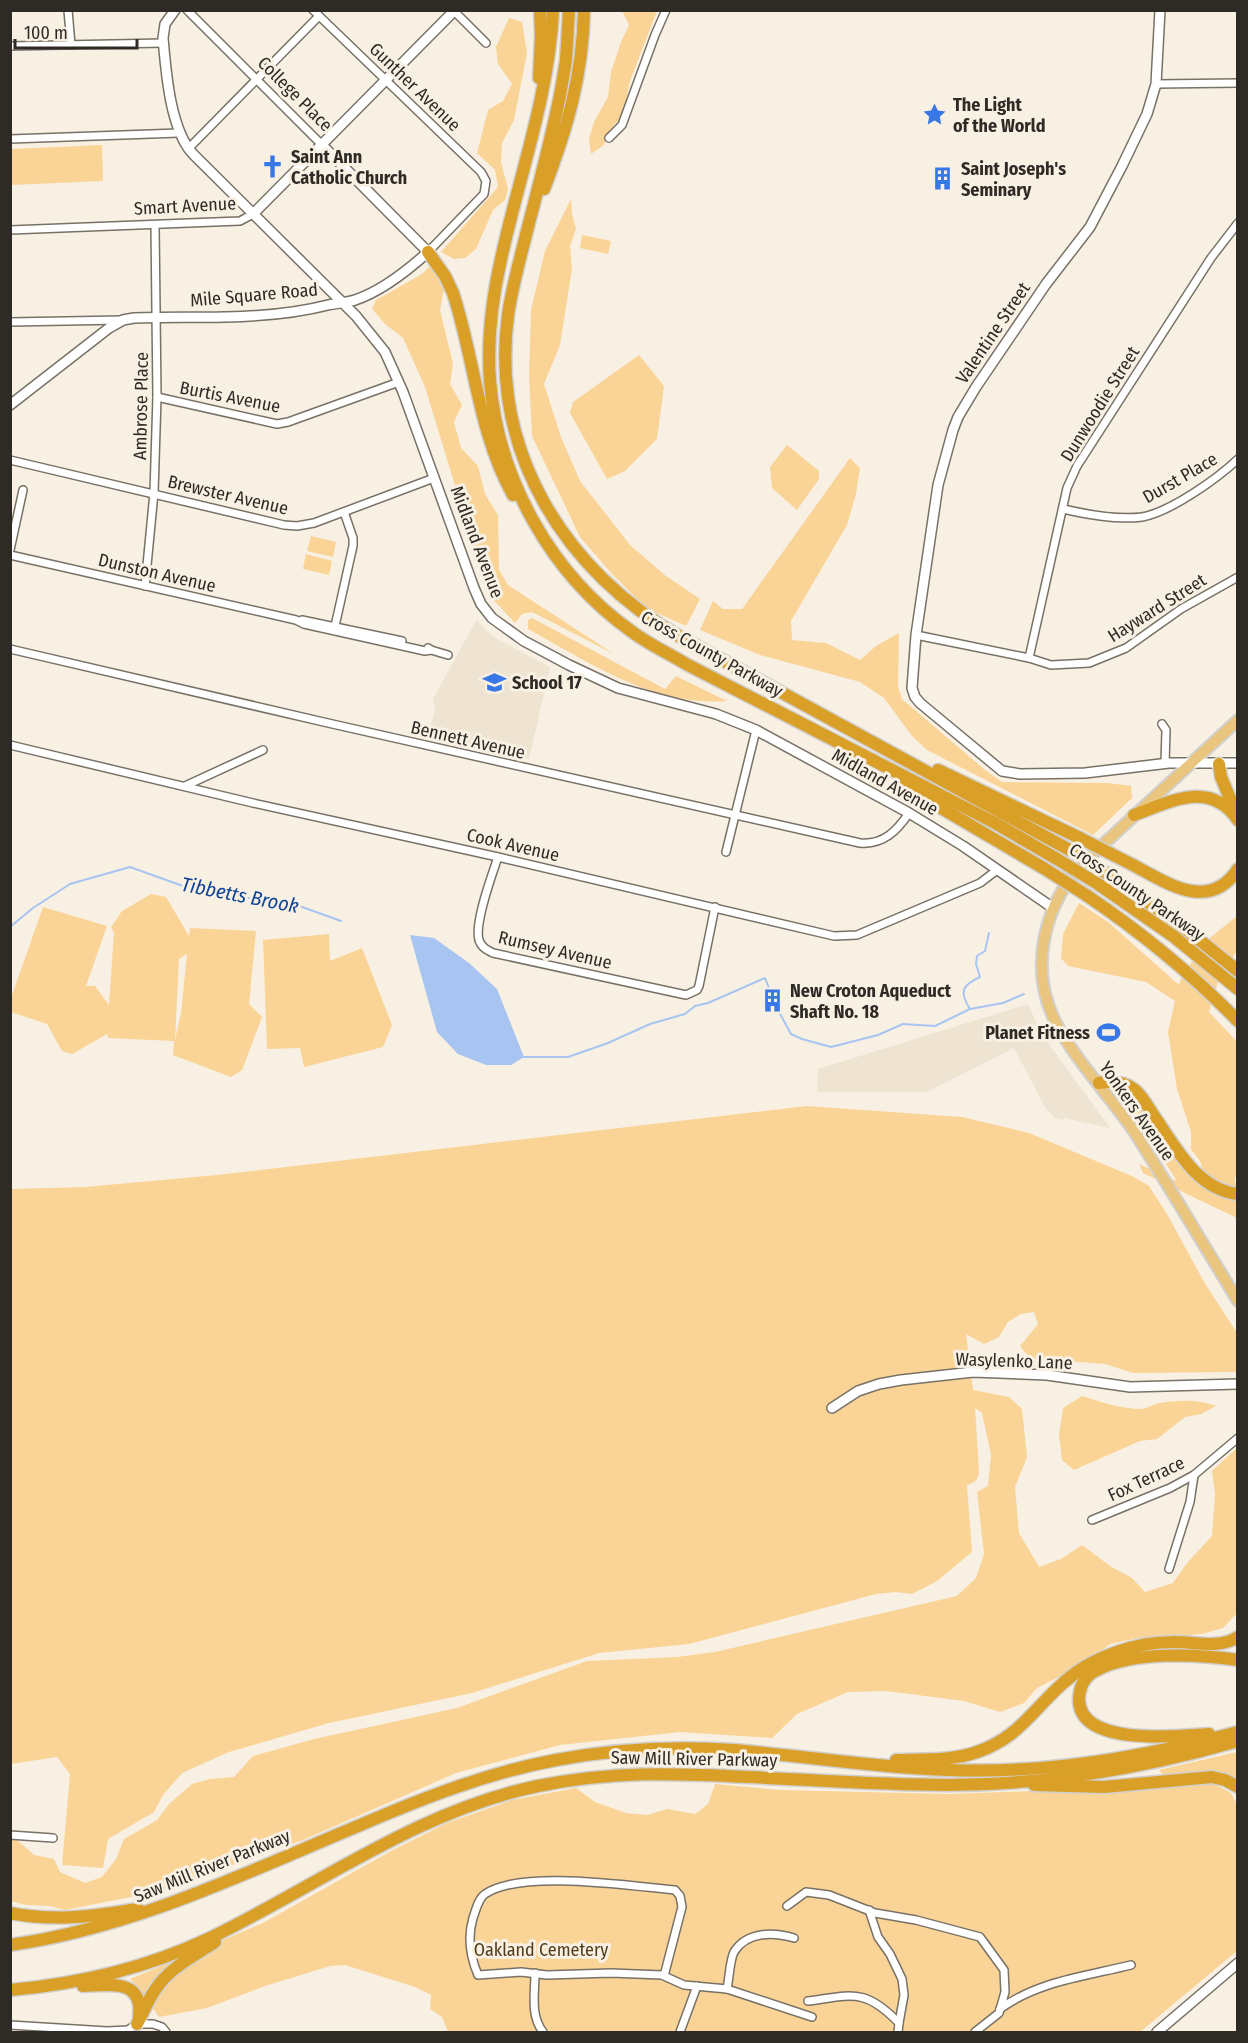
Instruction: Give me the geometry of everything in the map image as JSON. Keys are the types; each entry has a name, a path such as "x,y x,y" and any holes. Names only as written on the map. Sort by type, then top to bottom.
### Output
{"highway":[{"path":"531,139 540,65 540,10"},
{"path":"531,139 547,72 553,10"},
{"path":"526,235 561,90 566,60 569,10"},
{"path":"526,235 567,128 580,68 584,10"},
{"name":"Cross County Parkway","path":"531,139 496,285 491,321 489,365 500,440 512,475 533,521 554,553 579,584 631,631 686,664 995,823 1098,884 1173,936 1238,989"},
{"name":"Cross County Parkway","path":"526,235 508,313 506,349 508,394 514,428 526,464 544,502 567,537 600,577 621,597 651,619 1068,849 1163,912 1238,971"},
{"path":"428,252 445,276 453,293 484,420 497,462 515,498 533,521"},
{"path":"846,747 896,781 1086,895 1164,951 1204,986 1238,1021"},
{"path":"890,751 953,775 1182,889 1201,892 1222,885 1238,869"},
{"path":"1219,764 1221,777 1238,819"},
{"path":"1134,815 1179,798 1200,796 1224,805 1238,819"},
{"path":"1099,1083 1116,1082 1134,1090 1190,1166 1203,1179 1217,1189 1238,1194"},
{"path":"849,1762 952,1757 979,1752 1016,1731 1064,1682 1103,1657 1152,1643 1222,1644 1238,1637"},
{"path":"1206,1644 1238,1648"},
{"path":"1236,1738 1164,1737 1107,1731 1093,1725 1086,1718 1079,1700 1082,1686 1088,1677 1108,1665 1142,1658 1176,1655 1238,1660"},
{"name":"Saw Mill River Parkway","path":"10,1945 98,1927 175,1902 446,1790 529,1765 615,1752 683,1749 741,1751 948,1770 1039,1768 1140,1755 1236,1738"},
{"name":"Saw Mill River Parkway","path":"10,1990 80,1981 137,1966 206,1940 260,1913 423,1823 506,1793 564,1781 622,1774 663,1773 962,1785 1053,1778 1119,1768 1236,1738"},
{"path":"997,1782 1104,1787 1212,1778 1226,1780 1238,1787"},
{"path":"10,1913 40,1917 80,1918 175,1902"},
{"path":"137,2024 152,1994 167,1975 260,1913"},
{"path":"39,1987 124,1986 134,1993 138,2000 137,2024"}],"main road":[{"name":"Yonkers Avenue","path":"1238,720 1077,869 1065,885 1053,908 1042,948 1046,996 1054,1020 1133,1131 1238,1301"}],"street":[{"path":"68,10 71,45"},
{"name":"Midland Avenue","path":"175,10 165,24 164,43 174,114 179,133 188,149 342,302 379,343 399,382 478,596 486,611 514,635 561,661 618,688 702,710 756,730 945,834 1053,908"},
{"name":"College Place","path":"187,10 428,252"},
{"path":"609,138 622,125 666,10"},
{"name":"Valentine Street","path":"1160,10 1156,84 1147,114 1122,166 1090,227 1046,284 958,417 938,485 916,635 912,680 915,697 945,726 1002,771 1020,774 1085,773 1166,764"},
{"path":"455,11 486,43"},
{"name":"Smart Avenue","path":"10,230 240,221 253,214 455,11"},
{"path":"188,149 316,13"},
{"name":"Gunther Avenue","path":"316,13 481,172 486,181 486,189"},
{"path":"10,46 164,43"},
{"path":"1156,84 1238,83"},
{"path":"10,139 179,133"},
{"name":"Mile Square Road","path":"123,320 278,313 313,309 355,300 405,272 428,252 486,189"},
{"name":"Dunwoodie Street","path":"1029,658 1067,488 1077,466 1210,258 1238,223"},
{"name":"Ambrose Place","path":"145,586 154,493 157,397 155,225"},
{"path":"10,322 123,320"},
{"path":"10,405 109,328 123,320"},
{"name":"Burtis Avenue","path":"157,397 278,424 399,382"},
{"name":"Durst Place","path":"1063,509 1088,515 1139,517 1151,515 1225,472 1238,459"},
{"name":"Brewster Avenue","path":"10,460 284,525 297,526 314,524 434,478"},
{"path":"10,550 23,490"},
{"path":"335,626 353,538 344,512"},
{"name":"Dunston Avenue","path":"10,555 296,620 324,629 448,655"},
{"name":"Hayward Street","path":"916,635 1029,658 1051,665 1089,663 1113,654 1181,609 1238,577"},
{"name":"Dunston Avenue","path":"296,620 335,626 427,647 431,651"},
{"name":"Bennett Avenue","path":"10,650 865,843 877,842 887,837 909,813"},
{"path":"1162,724 1166,729 1166,764 1238,763"},
{"path":"726,852 756,730"},
{"name":"Cook Avenue","path":"10,745 245,801 498,856 834,936 857,935 980,883 998,870"},
{"path":"185,786 262,750"},
{"name":"Rumsey Avenue","path":"498,856 479,923 478,938 486,950 686,995 697,990 715,907"},
{"name":"Wasylenko Lane","path":"832,1408 858,1391 879,1384 973,1372 1047,1376 1130,1387 1238,1384"},
{"name":"Fox Terrace","path":"1092,1520 1170,1488 1194,1475 1238,1438"},
{"path":"1169,1569 1190,1502 1194,1475"},
{"path":"10,1835 53,1839"},
{"path":"664,1976 682,1907 680,1896 675,1890 566,1880 532,1881 502,1886 483,1894 477,1904 471,1924 469,1944 471,1959 478,1975 521,1972 664,1976 684,1985 727,1989 812,2018"},
{"path":"787,1906 806,1892 829,1895 869,1910 980,1937 1004,1970 1005,1992 999,2013 975,2032"},
{"path":"869,1910 878,1937 890,1954 902,1979 904,1995 898,2032"},
{"path":"727,1989 733,1953 747,1939 762,1934 779,1934 794,1938"},
{"path":"1157,2032 1238,1963"},
{"path":"1000,2009 1016,1998 1066,1979 1131,1965"},
{"path":"535,1973 533,2006 543,2032"},
{"path":"680,2032 697,1986"},
{"path":"808,2001 863,1996 884,2007 899,2023"},
{"path":"15,2028 107,2032 128,2030 137,2024 153,2024 162,2027 166,2032"}],"shaded area":[{"name":"School 17","path":"477,619 484,629 497,639 550,667 529,759 428,735 435,711 433,699"},
{"path":"1028,1004 1042,1035 1110,1128 1055,1118 1046,1109 1014,1048 927,1092 817,1092 818,1069"}],"green space":[{"path":"622,11 657,11 630,81 623,115 609,131 604,145 591,154 589,139 594,122 608,97 611,72 629,25"},
{"path":"509,18 522,22 527,53 514,120 502,143 501,162 508,189 505,200 493,210 476,249 465,258 454,259 441,252 498,187 495,170 477,153 488,110 503,101 512,84 498,64 496,47"},
{"path":"102,145 103,181 11,185 11,149"},
{"path":"571,199 576,229 570,246 572,269 560,345 544,384 561,437 580,481 630,545 666,576 700,599 686,626 646,608 580,537 532,436 529,375 531,310 545,251"},
{"path":"582,235 611,241 608,254 580,248"},
{"path":"431,265 444,288 440,310 453,364 450,384 462,405 454,422 461,448 478,466 485,494 498,515 499,570 508,585 614,654 532,612 522,614 515,623 488,594 425,387 403,338 385,324 372,309 376,300 422,274"},
{"path":"639,355 664,386 657,439 625,471 607,479 570,413 573,402"},
{"path":"787,445 819,471 819,479 797,510 772,488 770,467"},
{"path":"850,458 860,468 856,494 847,525 791,621 792,640 826,643 860,660 876,646 899,633 898,687 902,699 1002,782 1108,783 1131,786 1132,798 1093,835 927,750 912,736 884,698 860,682 760,655 700,630 713,601 723,609 742,609"},
{"path":"311,536 336,542 333,557 307,551"},
{"path":"306,554 332,561 329,575 303,569"},
{"path":"532,618 665,689 676,676 727,701 700,701 674,697 623,680 528,629 528,620"},
{"path":"151,894 166,897 189,936 190,928 256,931 249,1004 262,1017 242,1070 231,1077 173,1055 174,1041 108,1038 107,1034 72,1054 62,1051 47,1024 11,1012 11,998 43,907 107,926 86,986 95,986 109,1005 114,933 111,927 122,911","holes":["187,954 181,1013 175,1040 179,959"]},
{"path":"1079,903 1108,922 1179,985 1205,942 1237,916 1237,950 1218,982 1209,1012 1237,1042 1237,1177 1234,1177 1237,1189 1237,1218 1143,1173 1139,1164 1177,1181 1117,1087 1128,1089 1208,1185 1200,1161 1191,1149 1191,1132 1177,1089 1168,1032 1175,1001 1146,982 1068,966 1061,958 1063,934"},
{"path":"329,934 330,961 362,948 392,1025 383,1047 304,1067 300,1048 267,1049 263,940"},
{"path":"807,1106 962,1117 1029,1133 1134,1177 1149,1186 1204,1282 1237,1333 1237,1372 1133,1373 1105,1364 1030,1358 1020,1346 1038,1324 1034,1312 1021,1314 1008,1322 999,1337 984,1344 966,1334 973,1390 1009,1397 1022,1409 1027,1457 1015,1487 1019,1533 1039,1567 1061,1559 1082,1545 1110,1566 1132,1578 1145,1592 1173,1583 1187,1563 1212,1536 1215,1494 1212,1471 1237,1448 1237,1613 1223,1628 1202,1634 1133,1639 1110,1644 1084,1664 1037,1688 1024,1703 1000,1712 964,1701 886,1691 848,1692 797,1714 772,1738 680,1732 560,1745 456,1773 303,1840 156,1892 65,1910 11,1901 11,1840 17,1840 34,1855 54,1859 60,1872 85,1883 102,1877 116,1859 124,1839 157,1820 169,1804 192,1784 210,1779 234,1777 253,1756 314,1739 457,1708 587,1661 677,1657 715,1652 957,1596 976,1578 984,1554 977,1492 988,1486 991,1455 982,1413 975,1408 979,1471 976,1480 967,1485 972,1552 937,1581 912,1594 895,1592 876,1594 689,1644 599,1653 472,1693 329,1723 229,1752 182,1773 163,1795 154,1812 108,1839 103,1868 62,1865 70,1774 57,1757 11,1764 11,1189 85,1187 217,1175"},
{"path":"1082,1396 1134,1409 1181,1401 1202,1402 1216,1406 1201,1414 1185,1417 1157,1439 1140,1441 1074,1470 1062,1460 1059,1434 1063,1408"},
{"path":"1237,1752 1237,1781 1209,1773 1194,1772 1164,1776 1159,1770"},
{"name":"Oakland Cemetery","path":"715,1784 779,1790 949,1794 1142,1790 1214,1784 1231,1793 1237,1805 1237,1951 1140,2032 448,2032 442,2017 430,2009 431,1995 415,1987 345,1965 330,1966 265,1986 207,2008 159,2017 130,1979 263,1923 391,1851 447,1823 512,1800 576,1788 595,1802 626,1813 647,1815 668,1809 695,1814 708,1804"}],"water":[{"path":"410,935 434,938 469,963 497,989 524,1057 511,1065 486,1065 458,1054 437,1032"}],"waterway":[{"name":"Tibbetts Brook","path":"10,927 33,908 70,884 130,867 183,886 219,890 232,898 263,898 291,903 341,921"},
{"path":"970,1009 964,998 964,990 969,983 980,977 976,964 977,956 985,951 989,933"},
{"name":"Tibbetts Brook","path":"524,1057 568,1057 608,1043 650,1024 685,1014 695,1006 708,1003 765,978 771,993"},
{"name":"Tibbetts Brook","path":"778,1010 791,1034 831,1047 878,1035 903,1024 935,1026 970,1009 1003,1003 1024,994"}],"place":[{"name":"The Light of the World","path":"935,115"},
{"name":"Saint Ann Catholic Church","path":"273,167"},
{"name":"Saint Joseph's Seminary","path":"943,179"},
{"name":"School 17","path":"494,683"},
{"name":"New Croton Aqueduct Shaft No. 18","path":"772,1001"},
{"name":"Planet Fitness","path":"1108,1033"}]}
